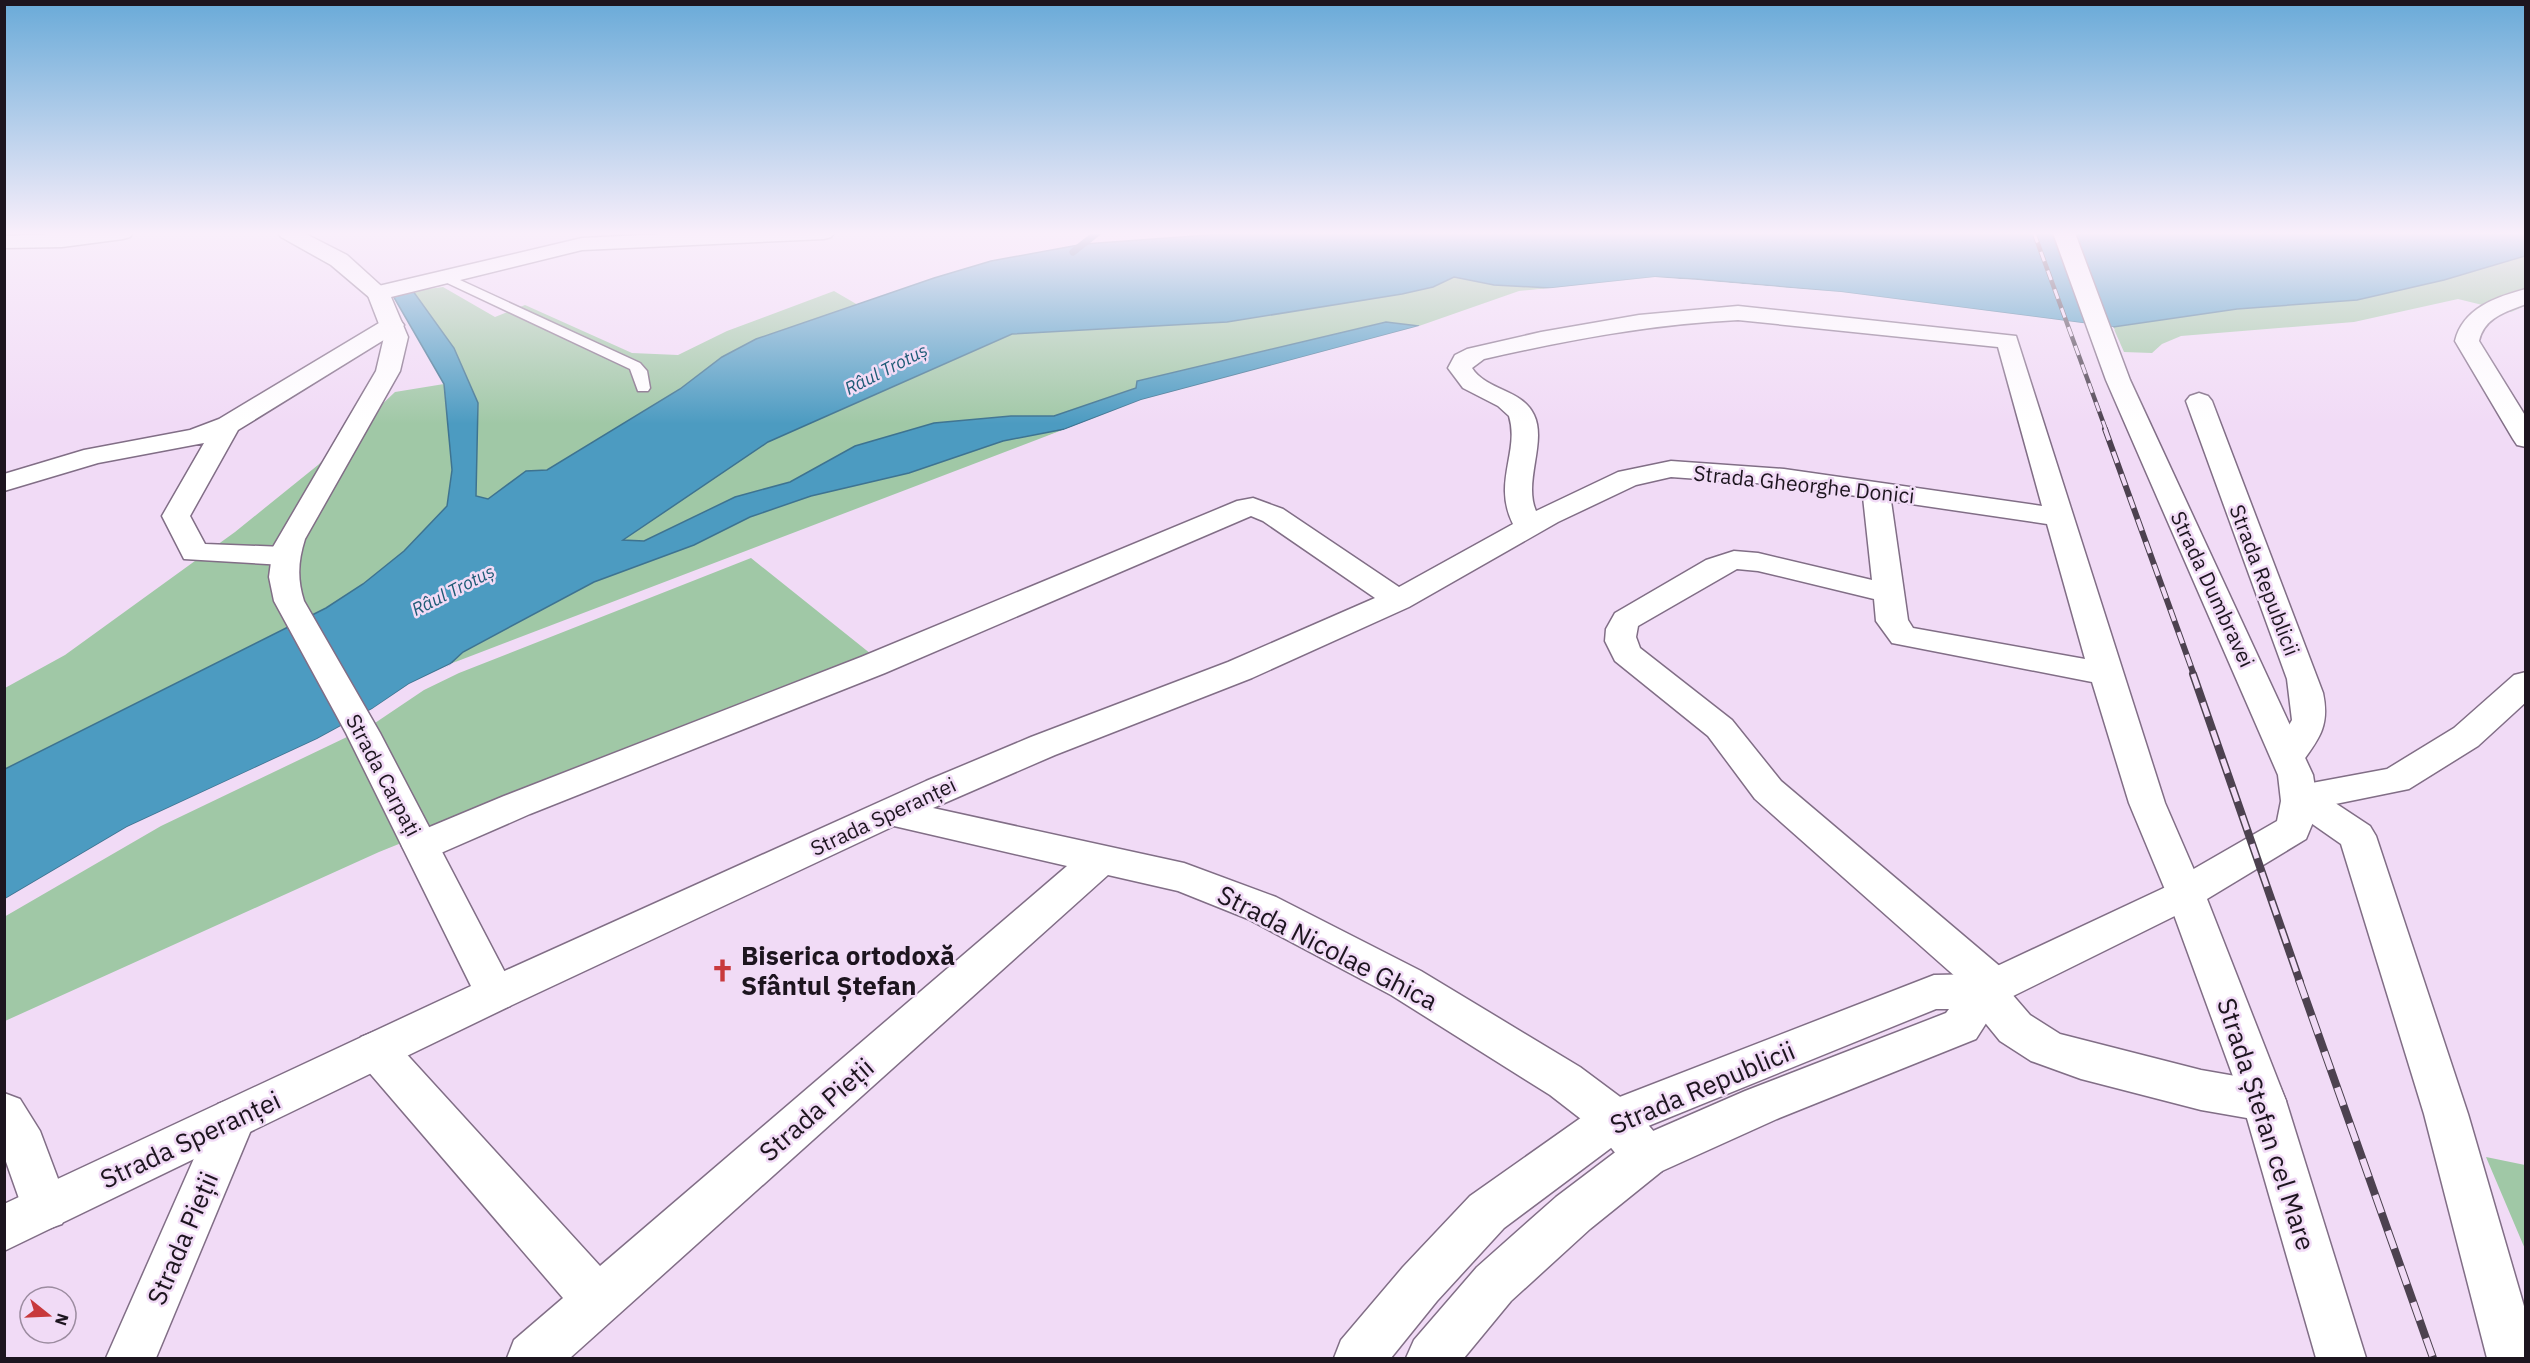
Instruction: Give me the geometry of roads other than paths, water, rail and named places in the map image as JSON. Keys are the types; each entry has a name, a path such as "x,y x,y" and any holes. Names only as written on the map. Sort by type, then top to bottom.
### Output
{"street":[{"name":"Strada Carpați","path":"380,297 396,337 388,371 290,539 284,556 282,579 289,601 363,733 495,994"},
{"name":"Strada Dumbravei","path":"2086,297 2122,389 2288,756 2301,798"},
{"path":"2525,297 2480,316 2468,331 2467,342 2526,439"},
{"path":"1529,526 1518,502 1517,477 1524,424 1522,414 1509,403 1463,376 1460,368 1464,360 1476,354 1590,329 1694,314 1738,314 2008,341 2106,674 2147,802 2185,893 2293,829 2301,798"},
{"path":"4,483 94,456 196,437 228,425 392,325"},
{"name":"Strada Republicii","path":"2199,402 2310,706 2309,727 2288,756"},
{"path":"228,425 176,516 194,553 284,556"},
{"name":"Strada Gheorghe Donici","path":"1398,600 1529,526 1628,478 1671,469 1784,477 2060,517"},
{"path":"1876,490 1892,621 1903,636 2106,674"},
{"path":"421,846 528,801 873,665 1247,507 1253,506 1273,515 1398,600"},
{"path":"1888,593 1758,562 1734,560 1717,566 1626,620 1620,630 1620,639 1626,654 1720,728 1768,790 1989,989 2015,1028 2046,1048 2081,1060 2201,1090 2264,1101"},
{"name":"Strada Speranței","path":"4,1228 495,994 894,813 939,790 1240,670 1398,600"},
{"path":"2301,798 2396,780 2466,737 2526,683"},
{"path":"2301,798 2357,836 2446,1114 2513,1359"},
{"name":"Strada Nicolae Ghica","path":"894,813 1184,878 1262,908 1406,983 1486,1030 1565,1081 1615,1119 1646,1156"},
{"name":"Strada Pieții","path":"532,1359 1100,860"},
{"name":"Strada Republicii","path":"1359,1359 1419,1284 1487,1212 1615,1119 1934,992 1989,989 2185,893"},
{"name":"Strada Ștefan cel Mare","path":"2185,893 2264,1101 2341,1359"},
{"name":"Strada Republicii","path":"1432,1359 1494,1284 1574,1213 1646,1156 1761,1105 1960,1026 1989,989"},
{"path":"376,1050 598,1300"},
{"path":"4,1113 24,1146 45,1208"},
{"name":"Strada Pieții","path":"131,1359 234,1119"}],"lane":[{"path":"487,297 635,366 640,371 643,388"}],"water":[{"name":"Râul Trotuș","path":"394,297 417,297 454,348 478,403 476,496 488,499 526,471 547,470 680,389 722,357 756,339 880,297 1386,297 1227,322 1012,334 768,442 623,540 644,541 735,497 790,482 855,446 934,423 1011,416 1054,416 1136,388 1137,381 1386,322 1419,326 1141,400 1065,429 1003,441 909,473 811,496 750,517 694,545 594,582 463,652 450,664 409,684 372,709 317,739 127,827 5,899 5,769 326,608 363,584 404,551 447,506 452,470 444,384"},
{"path":"1877,297 2372,297 2357,300 2237,309 2113,327"}],"railway":[{"path":"2057,297 2106,430"},
{"path":"2105,429 2194,675"},
{"path":"2193,674 2300,982"},
{"path":"2299,980 2433,1358"}],"place":[{"name":"Biserica ortodoxă Sfântul Ștefan","path":"723,970"}]}
